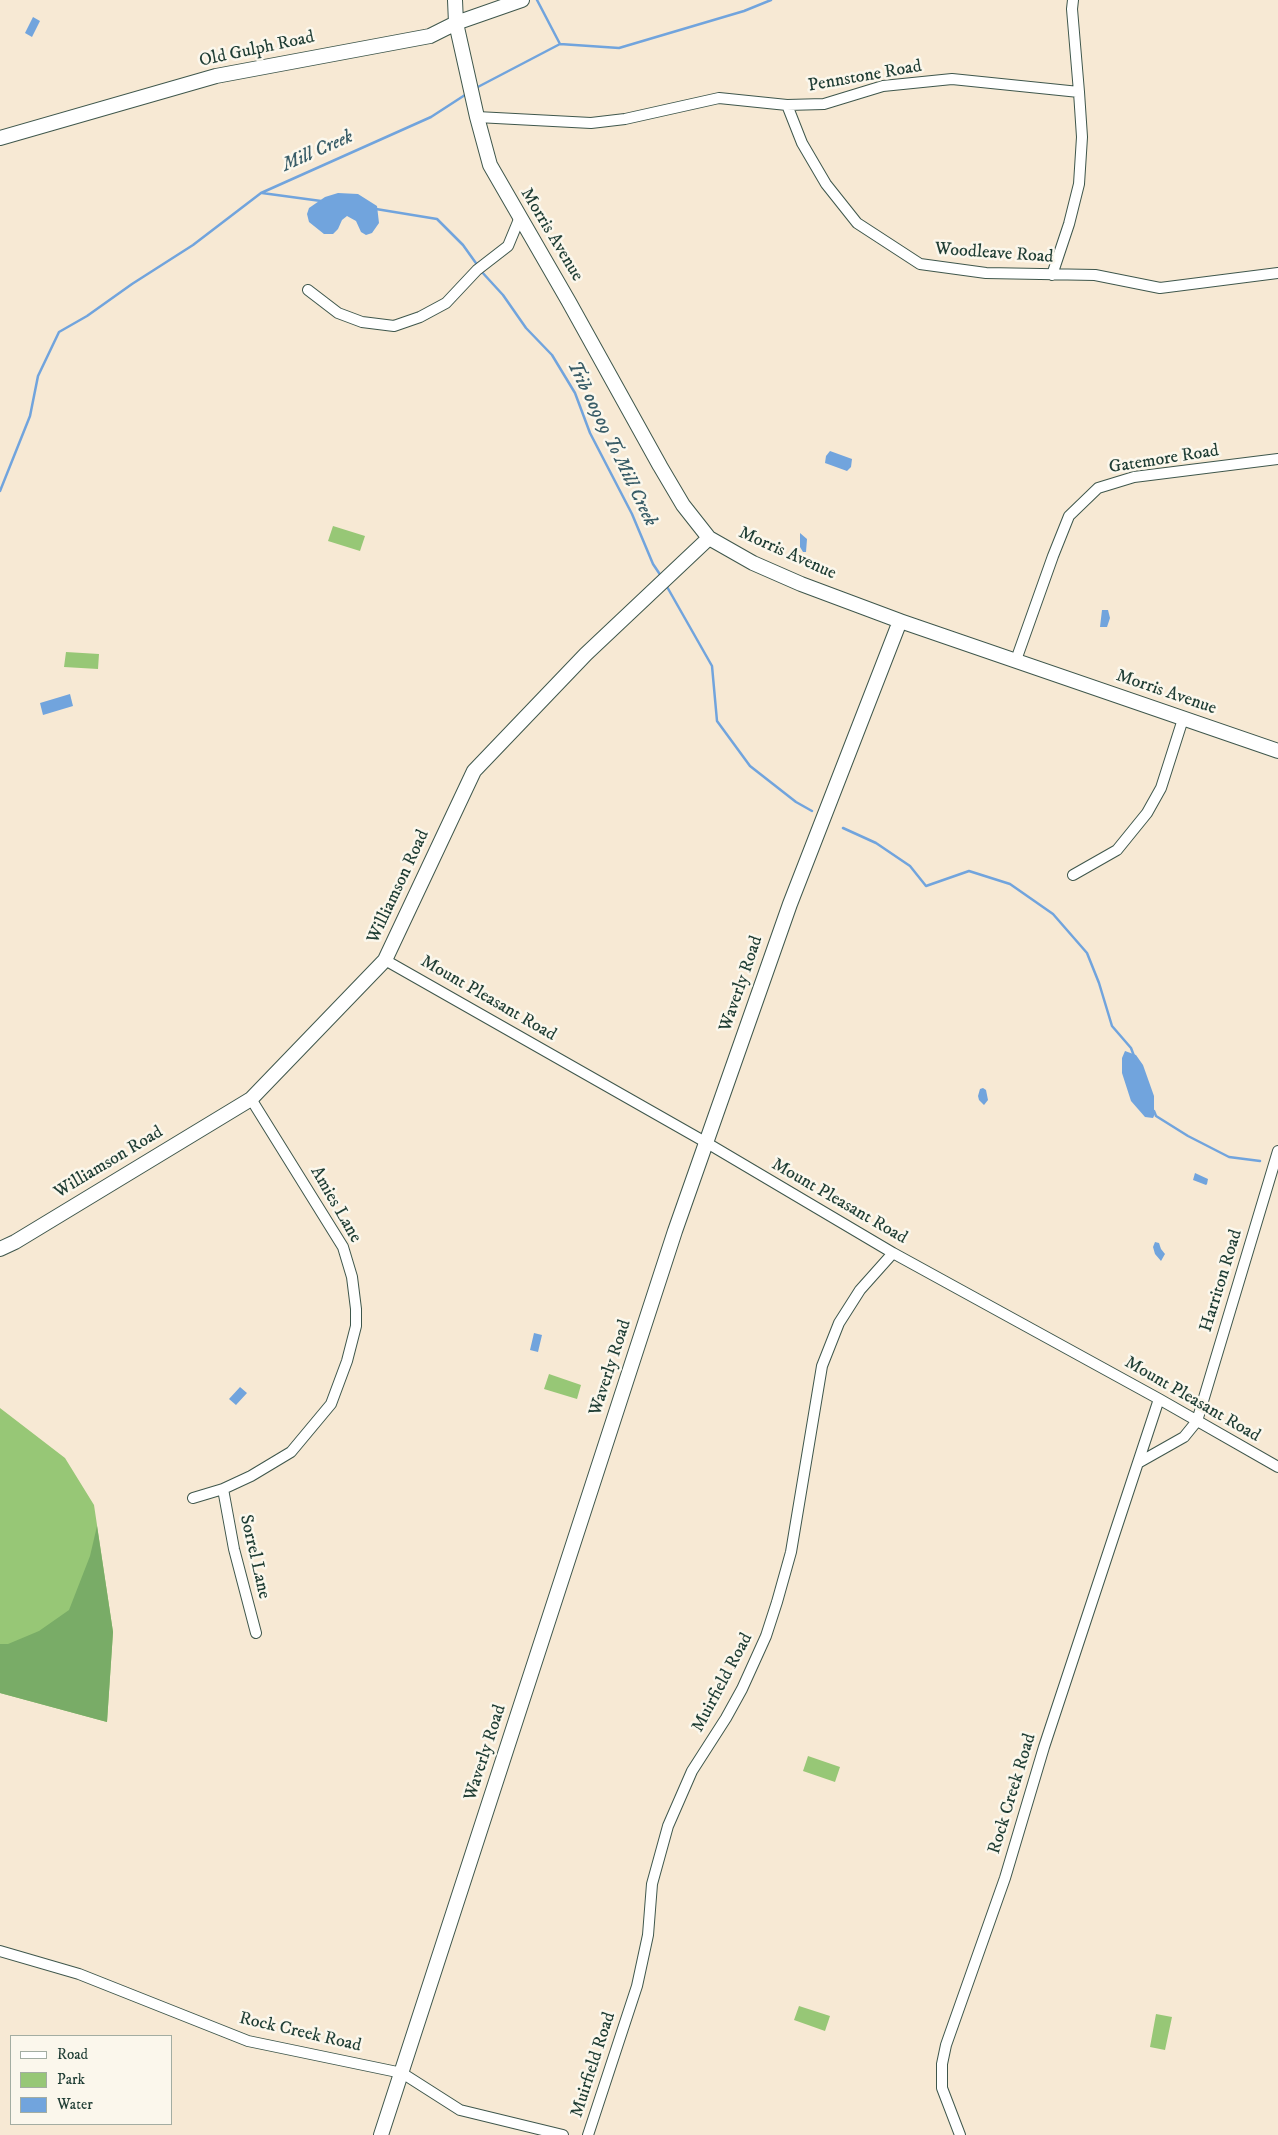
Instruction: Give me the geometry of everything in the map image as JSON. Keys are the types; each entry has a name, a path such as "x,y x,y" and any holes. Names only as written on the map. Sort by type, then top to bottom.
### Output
{"street":[{"name":"Morris Avenue","path":"455,0 456,23 490,165 660,466 683,505 709,538 753,563 801,584 900,621 1278,751"},
{"name":"Old Gulph Road","path":"0,138 216,76 430,36 456,23 522,0"},
{"path":"1052,275 1069,224 1079,184 1082,137 1072,9 1074,0"},
{"name":"Pennstone Road","path":"477,117 590,123 625,119 719,98 787,105 824,104 882,86 952,79 1079,92"},
{"name":"Woodleave Road","path":"787,105 802,143 826,184 857,223 920,264 986,273 1095,275 1160,288 1278,273"},
{"path":"308,290 338,313 362,322 394,326 420,317 446,303 476,270 508,246 520,216"},
{"name":"Gatemore Road","path":"1016,660 1053,556 1070,516 1098,488 1134,477 1278,459"},
{"name":"Williamson Road","path":"0,1248 15,1242 251,1099 386,960 474,771 586,654 709,538"},
{"name":"Waverly Road","path":"381,2135 675,1231 790,904 900,621"},
{"path":"1072,875 1102,861 1117,850 1147,813 1161,788 1183,719"},
{"name":"Mount Pleasant Road","path":"386,960 707,1143 893,1253 1159,1399 1278,1467"},
{"name":"Amies Lane","path":"193,1498 223,1489 251,1476 291,1452 330,1404 347,1361 356,1326 352,1277 337,1234 251,1099"},
{"name":"Harriton Road","path":"1197,1421 1278,1151"},
{"name":"Muirfield Road","path":"588,2135 636,1986 648,1935 652,1884 668,1826 692,1771 742,1689 766,1636 777,1602 791,1552 822,1366 839,1323 860,1290 893,1253"},
{"name":"Rock Creek Road","path":"960,2135 942,2088 942,2064 946,2045 1005,1878 1046,1741 1159,1399"},
{"path":"1138,1463 1184,1437 1197,1421"},
{"name":"Sorrel Lane","path":"223,1489 234,1549 256,1633"},
{"name":"Rock Creek Road","path":"0,1951 79,1974 248,2041 402,2073 460,2110 563,2135"}],"green space":[{"path":"333,526 365,536 360,551 328,541"},
{"path":"66,652 99,654 98,669 64,667"},
{"path":"549,1374 581,1385 577,1399 544,1389"},
{"path":"0,1408 65,1458 94,1505 113,1632 107,1722 0,1693"},
{"path":"97,1526 113,1632 107,1722 0,1693 0,1644 8,1644 39,1631 69,1610 90,1556"},
{"path":"808,1756 840,1767 835,1782 803,1771"},
{"path":"799,2006 830,2016 825,2031 794,2020"},
{"path":"1156,2014 1172,2017 1165,2050 1150,2047"}],"water":[{"path":"33,17 40,21 32,37 25,33"},
{"path":"338,193 358,194 377,206 379,223 372,233 366,235 361,232 356,221 347,216 333,234 324,234 309,222 307,214 309,208 325,197"},
{"path":"830,451 852,459 851,467 847,471 825,463 826,456"},
{"path":"800,533 807,539 806,552 803,552 800,547"},
{"path":"1102,610 1108,610 1110,618 1107,627 1100,627"},
{"path":"70,694 73,706 43,715 40,703"},
{"path":"1125,1051 1136,1055 1143,1065 1154,1096 1153,1118 1145,1117 1131,1101 1122,1073 1122,1058"},
{"path":"980,1089 986,1090 988,1100 984,1105 978,1096"},
{"path":"1195,1173 1208,1179 1206,1185 1193,1180"},
{"path":"1155,1242 1159,1243 1165,1254 1161,1261 1155,1254 1153,1247"},
{"path":"534,1333 542,1335 538,1352 530,1350"},
{"path":"240,1387 247,1393 236,1405 229,1399"}],"waterway":[{"path":"537,0 560,44"},
{"name":"Mill Creek","path":"474,89 560,44 619,48 744,11 771,0"},
{"name":"Mill Creek","path":"0,491 30,416 38,376 59,332 87,316 132,284 193,245 261,193 431,117 468,93"},
{"name":"Trib 00909 To Mill Creek","path":"262,193 321,201"},
{"name":"Trib 00909 To Mill Creek","path":"376,209 437,219 463,245 478,266"},
{"name":"Trib 00909 To Mill Creek","path":"481,271 503,295 526,328 552,355 575,393 590,433 632,514 653,564 661,576"},
{"name":"Trib 00909 To Mill Creek","path":"666,585 712,666 717,721 750,766 796,802 812,811"},
{"name":"Trib 00909 To Mill Creek","path":"843,828 876,843 910,866 926,886 969,871 1010,884 1053,914 1087,953 1099,983 1112,1026 1131,1048 1134,1056"},
{"name":"Trib 00909 To Mill Creek","path":"1154,1111 1156,1116 1188,1136 1229,1157 1260,1161"}]}
